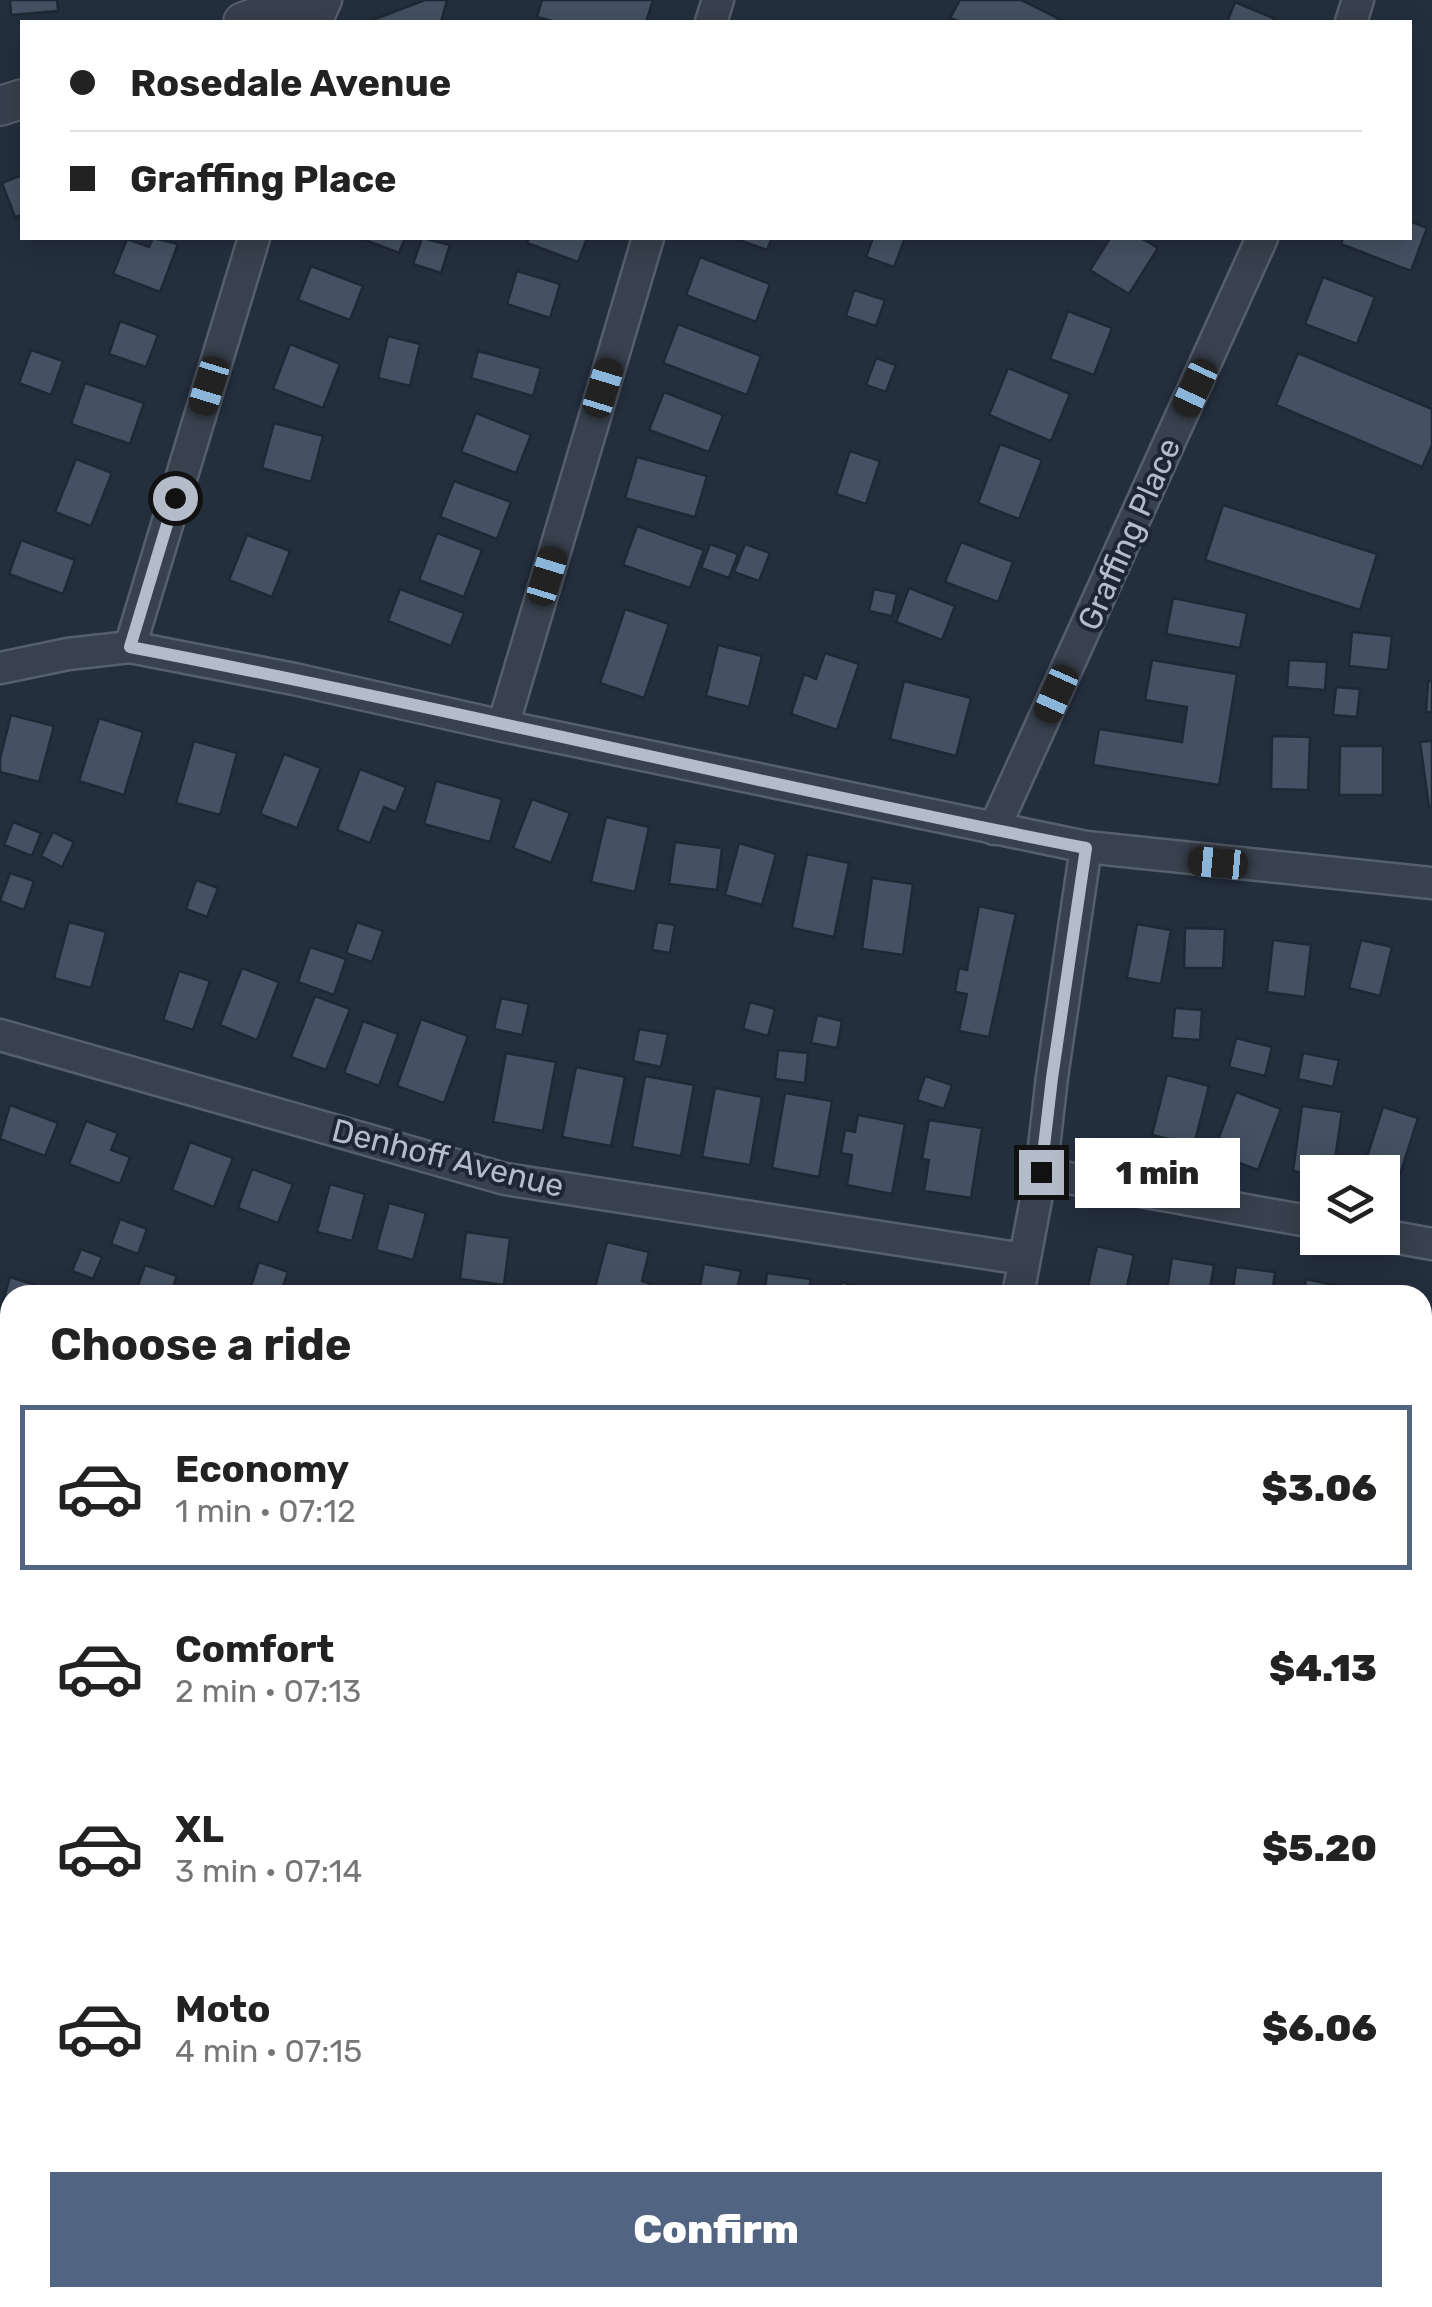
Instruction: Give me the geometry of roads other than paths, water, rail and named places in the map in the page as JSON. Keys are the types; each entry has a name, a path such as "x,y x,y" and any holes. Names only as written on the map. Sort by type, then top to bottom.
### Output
{"street":[{"path":"249,20 304,0"},
{"path":"130,647 253,240"},
{"path":"503,726 647,240"},
{"name":"Graffing Place","path":"994,830 1261,240"},
{"path":"0,668 130,647 1086,848 1432,883"},
{"path":"1019,1285 1041,1172 1086,848"},
{"name":"Denhoff Avenue","path":"0,1035 505,1180 1023,1259"},
{"path":"1041,1172 1300,1220"},
{"path":"1400,1238 1432,1244"}]}
